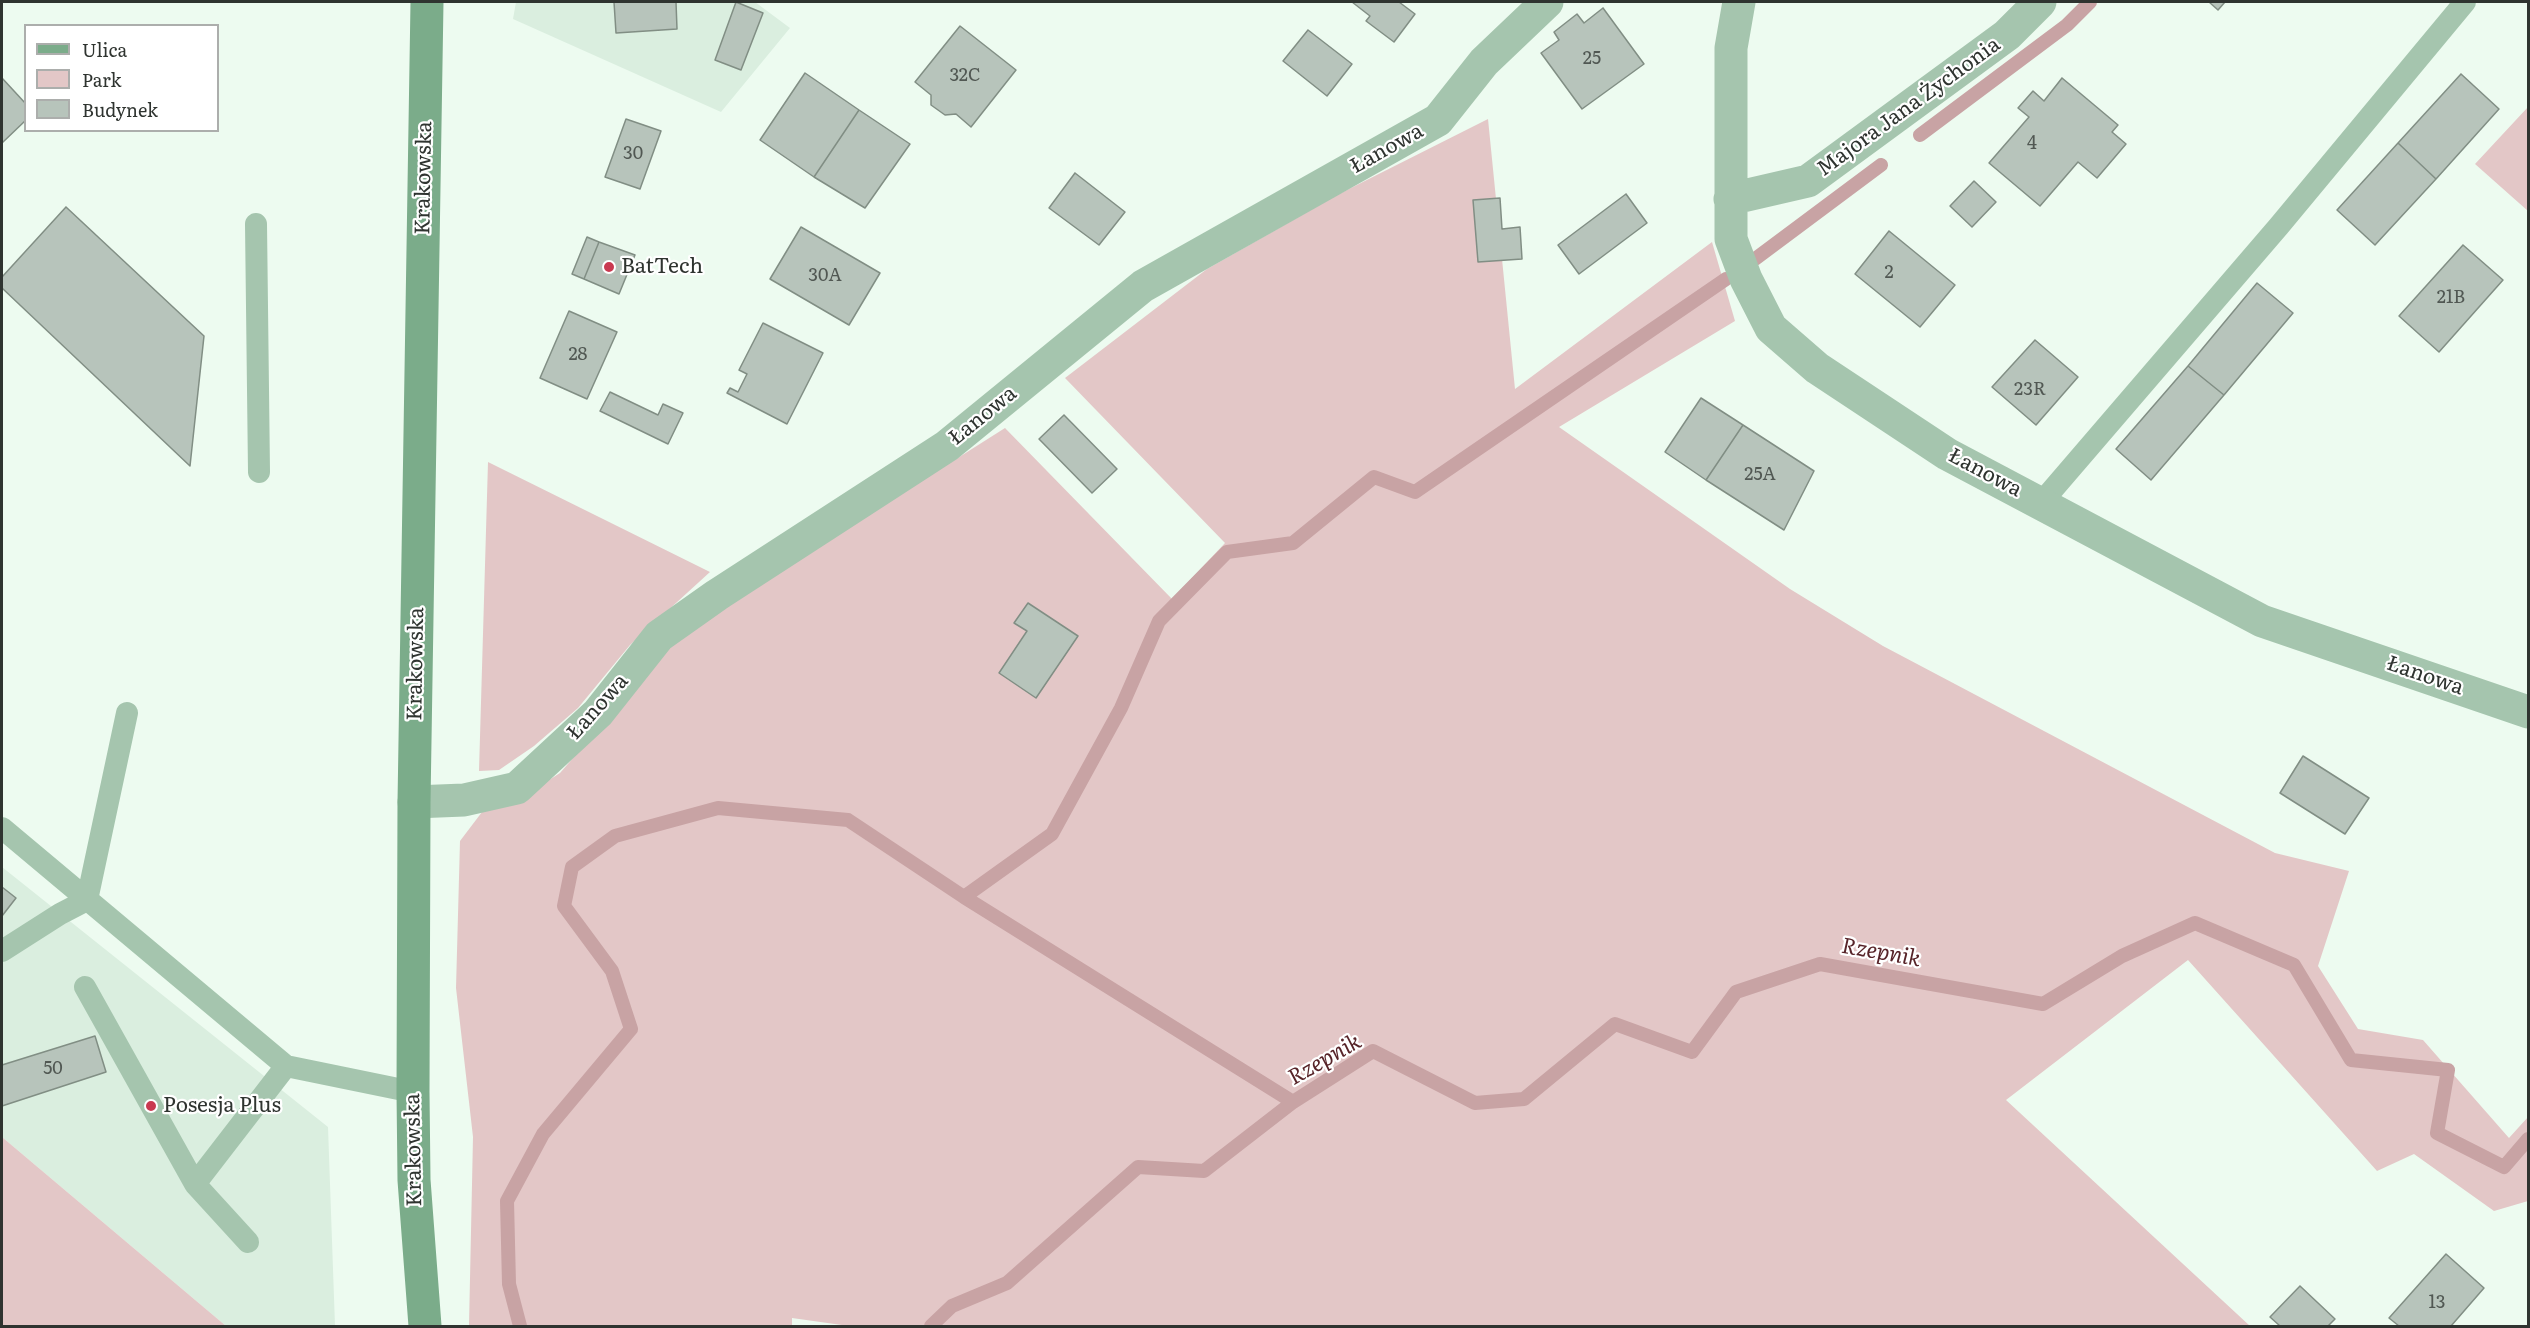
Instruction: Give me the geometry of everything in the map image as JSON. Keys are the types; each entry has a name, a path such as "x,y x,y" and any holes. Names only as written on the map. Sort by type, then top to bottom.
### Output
{"main road":[{"name":"Krakowska","path":"425,1326 414,1180 413,1092 414,802 427,2"}],"street":[{"name":"Łanowa","path":"414,802 464,800 518,788 598,713 659,636 717,595 947,446 1143,286 1438,120 1484,62 1547,2"},
{"name":"Łanowa","path":"1739,2 1731,48 1731,238 1746,279 1771,328 1817,368 1947,454 2262,621 2529,712"},
{"name":"Majora Jana Żychonia","path":"1730,199 1808,181 2007,35 2040,2"}],"lane":[{"path":"2041,503 2279,226 2465,2"},
{"path":"256,224 259,472"},
{"path":"87,900 127,713"},
{"path":"2,828 286,1066 413,1092"},
{"path":"2,951 60,914 87,900"},
{"path":"85,987 195,1184 249,1242"},
{"path":"195,1184 286,1066"}],"shaded area":[{"path":"516,2 755,2 790,28 721,112 513,19"},
{"name":"Posesja Plus","path":"2,867 328,1127 335,1326 226,1326 2,1137"}],"green space":[{"path":"2528,107 2528,211 2475,164"},
{"path":"1488,119 1515,389 1712,242 1735,321 1559,427 1790,589 1883,646 2275,853 2349,871 2318,966 2358,1029 2423,1040 2509,1138 2528,1117 2528,1201 2494,1211 2414,1154 2377,1171 2188,960 2006,1100 2250,1326 849,1326 792,1318 792,1326 469,1326 473,1137 456,988 460,841 482,812 515,802 560,773 621,703 669,641 1005,428 1172,599 1225,543 1065,378 1207,269 1337,195"},
{"path":"488,462 710,572 630,645 578,708 534,746 499,770 479,771"},
{"path":"2,1137 226,1326 2,1326"}],"building":[{"path":"614,2 676,2 677,29 616,33"},
{"path":"736,2 763,13 741,70 715,60"},
{"path":"1352,2 1399,2 1415,14 1394,42 1366,21 1370,16"},
{"path":"2209,2 2225,2 2218,10"},
{"path":"1603,8 1644,64 1582,109 1541,53 1559,40 1554,32 1577,14 1584,23"},
{"path":"960,26 1016,70 971,127 956,114 945,115 931,105 931,95 915,82"},
{"path":"1308,30 1352,64 1327,96 1283,61"},
{"path":"805,73 859,110 814,177 760,140"},
{"path":"2461,74 2499,109 2436,179 2398,143"},
{"path":"2,78 24,102 24,122 2,143"},
{"path":"2062,78 2118,125 2112,132 2126,144 2097,178 2078,162 2040,206 1989,163 2029,117 2018,108 2033,91 2044,101"},
{"path":"859,110 910,144 865,208 814,177"},
{"path":"626,119 661,131 640,189 605,177"},
{"path":"2398,143 2436,179 2375,245 2337,210"},
{"path":"1075,173 1125,212 1099,245 1049,208"},
{"path":"1974,181 1996,202 1972,227 1950,206"},
{"path":"1626,194 1647,223 1579,274 1558,245"},
{"path":"1500,198 1502,229 1520,227 1522,259 1478,262 1473,200"},
{"path":"66,207 204,336 190,466 2,288 2,277"},
{"path":"801,227 880,273 849,325 770,279"},
{"path":"1889,231 1955,285 1920,327 1855,274"},
{"path":"587,237 599,242 584,279 572,274"},
{"name":"BatTech","path":"599,242 635,255 619,294 584,279"},
{"path":"2463,245 2503,280 2439,352 2399,316"},
{"path":"2257,283 2293,313 2224,395 2188,366"},
{"path":"569,311 617,332 587,399 540,378"},
{"path":"763,323 823,353 787,424 727,393 730,388 738,392 747,374 739,370"},
{"path":"2035,340 2078,377 2036,425 1992,387"},
{"path":"2188,366 2224,395 2151,480 2116,449"},
{"path":"610,392 658,415 663,404 683,413 668,444 600,411"},
{"path":"1701,398 1743,425 1706,480 1665,452"},
{"path":"1064,415 1117,469 1092,493 1039,439"},
{"path":"1743,425 1814,471 1784,530 1706,480"},
{"path":"1028,603 1078,636 1036,698 999,673 1027,631 1014,623"},
{"path":"2303,756 2369,798 2345,834 2280,793"},
{"path":"2,887 16,898 2,916"},
{"path":"95,1036 106,1072 2,1106 2,1065"},
{"path":"2446,1254 2484,1288 2451,1326 2399,1326 2389,1318"},
{"path":"2300,1286 2335,1319 2328,1326 2280,1326 2270,1317"}],"waterway":[{"path":"1920,135 2067,25 2090,2"},
{"path":"1755,259 1881,165"},
{"path":"964,897 1052,834 1121,708 1159,621 1227,552 1293,543 1374,477 1415,492 1726,279"},
{"path":"520,1326 509,1284 507,1201 543,1134 631,1029 612,971 564,906 572,867 615,836 718,808 848,820 964,897 1293,1102"},
{"name":"Rzepnik","path":"931,1326 952,1306 1007,1283 1138,1167 1204,1171 1293,1102 1373,1051 1475,1103 1524,1099 1615,1024 1692,1052 1736,992 1820,964 2043,1004 2122,956 2195,923 2294,965 2351,1060 2448,1070 2437,1133 2504,1167 2528,1139"}],"place":[{"name":"BatTech","path":"609,267"},
{"name":"Posesja Plus","path":"151,1106"}]}
